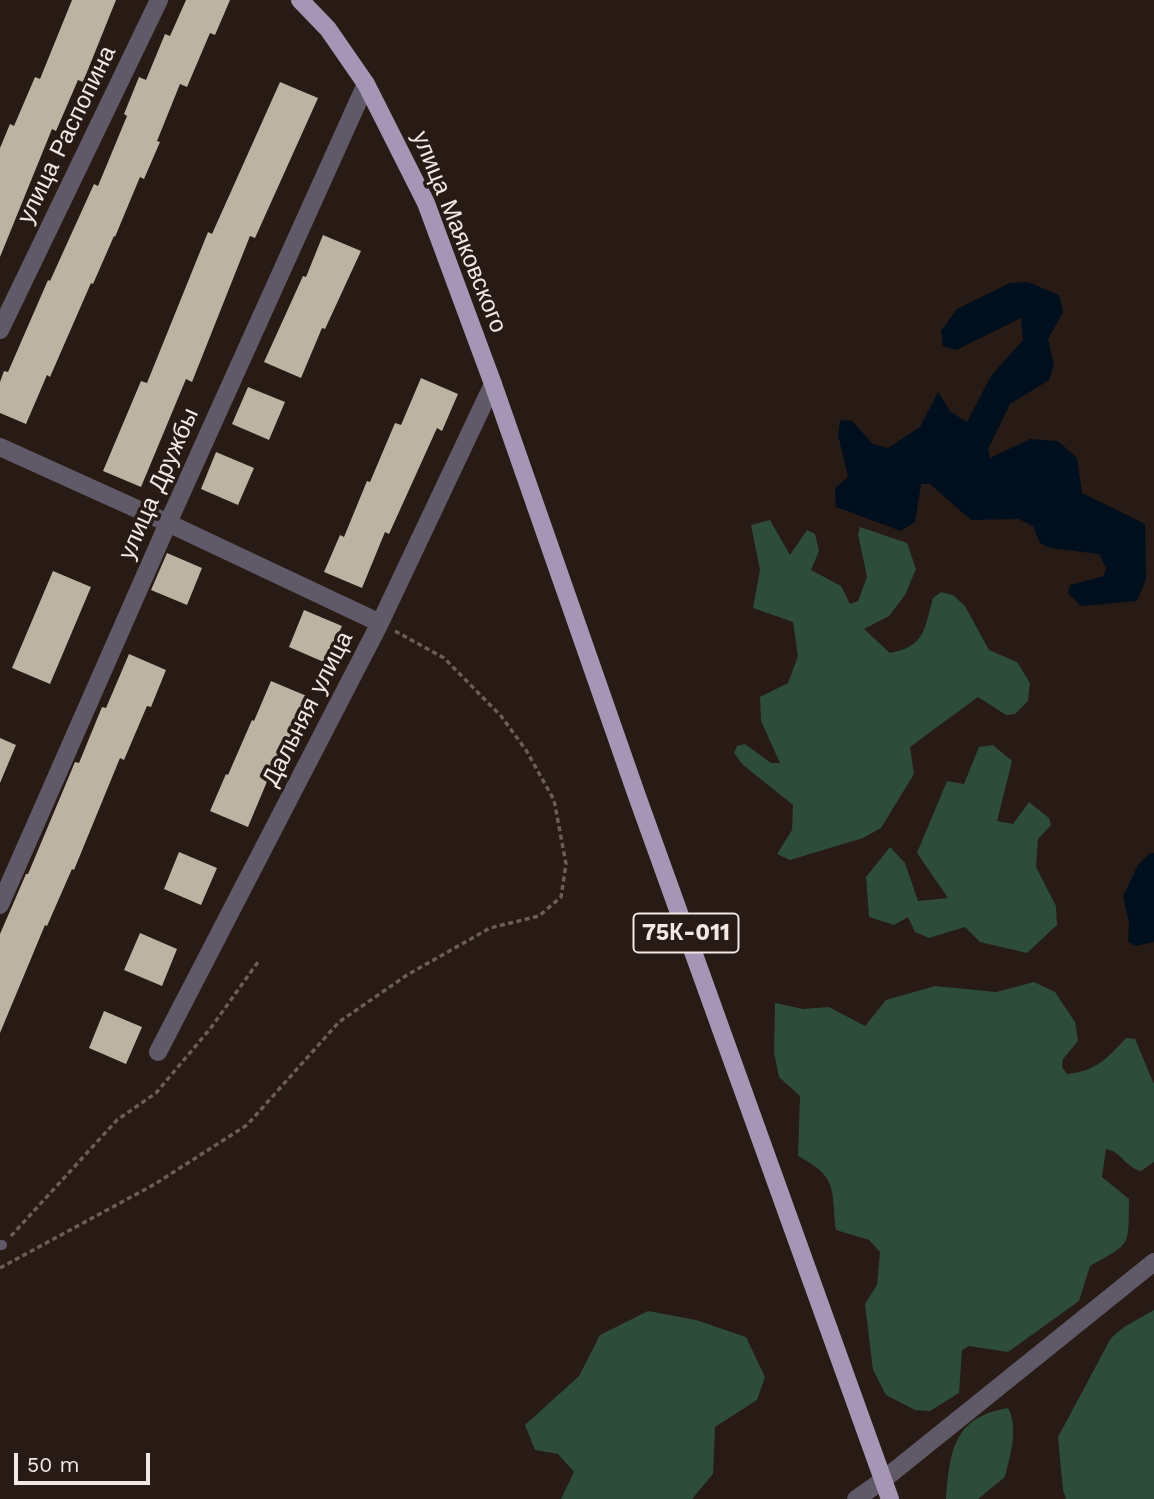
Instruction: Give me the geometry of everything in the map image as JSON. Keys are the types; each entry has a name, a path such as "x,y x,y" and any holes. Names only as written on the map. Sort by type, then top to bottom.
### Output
{"main road":[{"name":"улица Маяковского","path":"300,0 328,29 366,84 398,143 426,203 493,384"},
{"name":"75К-011","path":"493,384 642,810 890,1499"}],"street":[{"name":"улица Распопина","path":"0,330 159,0"},
{"name":"улица Дружбы","path":"0,905 366,84"},
{"name":"Дальняя улица","path":"158,1052 380,623 493,384"},
{"path":"0,447 380,623"},
{"path":"856,1499 1154,1262"}],"path":[{"path":"0,1268 156,1184 247,1125 339,1022 407,975 490,928 539,916 561,897 566,864 554,800 526,750 501,716 444,658 380,623"},
{"path":"1,1245 117,1120 156,1093 210,1029 258,962"}],"green space":[{"path":"770,520 790,555 807,530 815,534 819,551 811,570 841,586 850,604 858,601 867,577 858,534 860,527 907,543 916,569 905,595 889,616 864,629 890,653 902,650 911,646 922,635 933,598 941,592 953,595 965,606 989,650 1017,662 1030,683 1028,701 1015,714 1006,715 978,697 910,747 914,774 881,828 863,838 790,860 777,854 792,830 793,805 743,765 734,753 737,746 745,744 771,763 780,763 761,721 760,697 788,683 798,656 793,622 753,608 760,570 751,525"},
{"path":"993,745 1012,761 997,821 1013,824 1029,802 1049,818 1051,825 1038,839 1036,867 1056,906 1057,925 1027,953 980,942 965,927 929,938 915,932 908,917 894,925 869,917 866,877 890,847 905,863 918,901 948,898 917,853 947,781 964,784 979,747"},
{"path":"1034,982 1055,992 1075,1022 1078,1041 1063,1059 1062,1067 1067,1074 1094,1067 1126,1038 1135,1039 1154,1084 1154,1162 1141,1171 1106,1149 1102,1177 1129,1199 1129,1226 1125,1242 1090,1266 1079,1301 1008,1352 969,1346 962,1350 959,1393 930,1411 915,1410 886,1395 873,1370 865,1304 877,1285 880,1252 869,1240 836,1230 833,1194 827,1178 798,1156 800,1096 779,1077 774,1053 775,1003 803,1009 829,1007 865,1026 886,1000 935,986 996,992"},
{"path":"1154,1310 1154,1499 1066,1499 1058,1437 1111,1338 1124,1327"},
{"path":"648,1311 696,1320 746,1337 765,1377 757,1400 715,1427 713,1474 692,1499 561,1499 574,1472 558,1454 535,1450 525,1425 579,1376 600,1335"},
{"path":"1008,1408 1013,1433 1005,1477 978,1499 946,1499 953,1451 965,1428 976,1419"}],"water":[{"path":"1028,282 1059,295 1063,312 1048,339 1054,365 1049,380 1010,404 988,449 990,458 1030,439 1058,441 1077,458 1082,493 1145,524 1146,579 1137,601 1081,606 1068,593 1070,585 1104,576 1106,568 1099,554 1050,548 1040,543 1033,526 1019,519 971,520 930,484 921,484 915,522 901,531 836,507 835,488 848,477 838,435 840,420 852,421 873,444 888,448 920,427 938,392 951,412 967,422 991,376 1023,340 1021,318 956,350 943,346 941,331 957,309 1010,283"},
{"path":"1154,853 1154,942 1136,946 1128,942 1129,923 1123,896 1138,865 1149,854"}],"building":[{"path":"72,0 116,0 83,82 78,80 56,131 52,129 0,257 0,148 10,124 14,126 35,77 40,79"},
{"path":"186,0 230,0 215,35 210,33 187,87 180,84 144,179 140,177 115,237 26,424 0,413 0,382 4,371 8,372 94,184 98,186 127,116 124,114 139,77 146,80 165,34 170,36"},
{"path":"280,82 318,98 255,238 250,236 192,382 186,379 141,487 103,471 141,381 147,383 208,232 212,234"},
{"path":"323,235 361,251 325,329 322,328 301,378 264,362 303,276 306,277"},
{"path":"421,378 458,394 442,431 437,428 389,534 385,532 362,588 324,572 340,535 344,537 395,423 401,425"},
{"path":"248,387 285,402 269,440 232,424"},
{"path":"216,452 254,468 238,505 201,489"},
{"path":"167,553 202,568 187,605 151,590"},
{"path":"53,571 91,587 50,684 12,668"},
{"path":"304,610 342,626 326,663 289,647"},
{"path":"129,654 166,670 124,760 120,758 74,870 72,869 47,926 45,925 0,1033 0,934 75,762 79,763 102,707 106,708"},
{"path":"271,681 309,697 273,773 271,772 248,827 210,811"},
{"path":"0,738 16,745 0,783"},
{"path":"179,852 217,868 201,905 164,889"},
{"path":"140,933 177,949 162,986 124,970"},
{"path":"104,1011 142,1027 126,1064 89,1048"}]}
